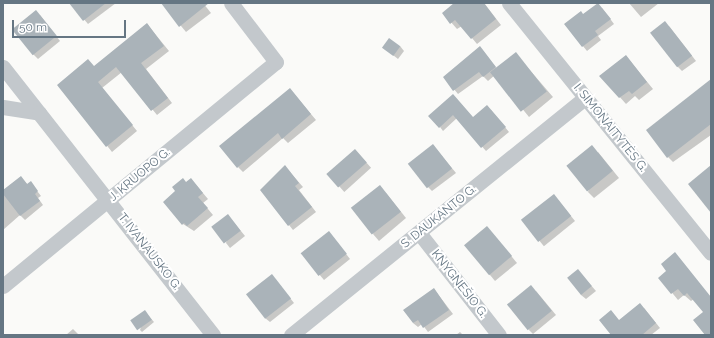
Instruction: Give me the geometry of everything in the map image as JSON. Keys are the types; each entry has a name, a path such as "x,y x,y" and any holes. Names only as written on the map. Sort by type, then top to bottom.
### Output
{"street":[{"name":"J. KRUOPO G.","path":"3,286 276,62 231,3"},
{"name":"I. SIMONAITYTĖS G.","path":"509,3 711,253"},
{"name":"T. IVANAUSKO G.","path":"3,67 109,200 213,335"},
{"name":"S. DAUKANTO G.","path":"291,335 420,234 585,98"},
{"path":"3,107 39,113"},
{"name":"KNYGNEŠIO G.","path":"420,234 499,335"}],"building":[{"path":"69,3 106,3 83,21"},
{"path":"161,3 209,3 179,27"},
{"path":"454,3 484,3 496,19 471,39 455,20 450,24 442,13"},
{"path":"598,3 611,19 595,31 598,35 582,47 564,24 581,11 583,14"},
{"path":"36,10 57,36 33,55 12,30"},
{"path":"665,21 692,56 677,67 650,33"},
{"path":"147,23 164,46 141,63 168,98 151,111 116,67 98,82 133,125 106,147 57,85 88,59 94,66"},
{"path":"389,38 400,46 393,56 382,48"},
{"path":"480,46 496,67 483,77 479,72 453,91 443,77"},
{"path":"516,52 547,91 521,112 490,72"},
{"path":"626,55 647,82 632,94 629,91 619,98 599,76"},
{"path":"711,79 711,124 667,158 646,130"},
{"path":"290,88 311,114 282,139 278,133 237,168 219,146"},
{"path":"453,94 473,117 487,105 506,127 481,148 453,115 439,128 428,116"},
{"path":"433,144 452,168 427,188 408,164"},
{"path":"592,145 613,171 587,191 566,166"},
{"path":"355,149 367,163 338,188 326,174"},
{"path":"285,165 299,183 295,186 312,207 288,226 260,190"},
{"path":"711,165 711,213 688,184"},
{"path":"21,176 27,184 31,181 38,191 35,194 40,201 20,216 3,194 3,190"},
{"path":"183,178 186,182 191,178 203,193 198,197 208,208 187,226 184,223 182,225 163,202 175,191 172,187"},
{"path":"380,185 401,212 372,235 351,208"},
{"path":"554,194 571,216 538,242 521,220"},
{"path":"228,214 241,231 224,243 211,227"},
{"path":"487,226 512,256 489,275 464,245"},
{"path":"329,231 347,254 318,276 301,253"},
{"path":"675,252 711,297 711,335 705,335 693,320 703,312 687,293 684,296 678,289 671,294 658,278 666,271 661,264"},
{"path":"578,269 592,286 581,295 567,278"},
{"path":"272,274 291,298 265,319 246,294"},
{"path":"531,285 552,311 528,330 507,305"},
{"path":"434,288 449,310 423,328 418,320 413,323 403,310"},
{"path":"640,303 656,323 642,335 611,335 599,320 611,310 619,320"},
{"path":"145,310 152,320 137,330 130,320"}]}
